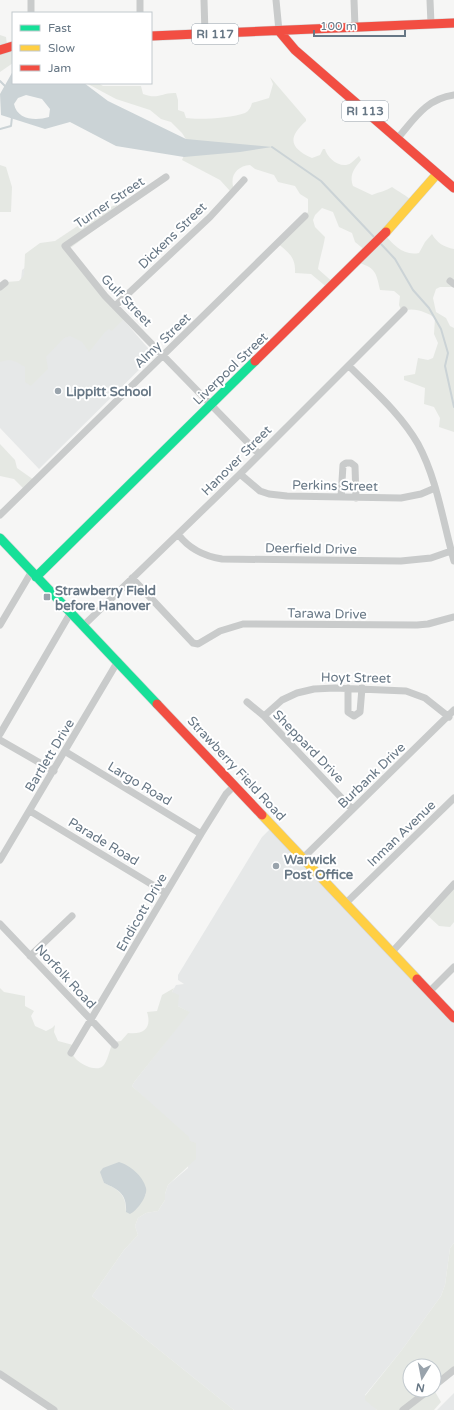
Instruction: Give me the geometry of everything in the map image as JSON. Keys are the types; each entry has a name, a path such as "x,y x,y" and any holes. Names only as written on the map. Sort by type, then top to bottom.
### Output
{"street":[{"path":"31,0 31,12"},
{"path":"140,0 140,12"},
{"path":"204,0 205,34"},
{"path":"276,0 279,31"},
{"path":"354,0 355,27"},
{"path":"430,0 432,24"},
{"name":"RI 117","path":"152,36 454,23"},
{"name":"RI 113","path":"279,31 294,50 454,188"},
{"path":"0,50 12,46"},
{"path":"397,139 428,104 438,98 454,95"},
{"name":"Liverpool Street","path":"34,574 321,298 394,224 437,174"},
{"name":"Turner Street","path":"65,246 166,177"},
{"name":"Dickens Street","path":"115,306 210,217 244,180"},
{"name":"Almy Street","path":"0,515 164,356 305,216"},
{"name":"Gulf Street","path":"65,246 94,284 259,454"},
{"name":"Hanover Street","path":"83,626 240,474 404,310"},
{"path":"349,366 410,433 426,460 454,561"},
{"path":"340,497 343,465 351,463 355,466 356,498"},
{"name":"Perkins Street","path":"240,474 259,490 269,494 293,497 408,498 435,488"},
{"name":"Deerfield Drive","path":"178,534 187,544 202,555 222,559 401,561 431,558 452,551"},
{"name":"Strawberry Field Road","path":"0,538 347,902 454,1018"},
{"path":"0,626 34,574"},
{"name":"Tarawa Drive","path":"132,578 193,643 198,644 204,642 220,631 243,624 417,625 428,624 454,617"},
{"path":"0,734 71,612"},
{"name":"Bartlett Drive","path":"0,860 66,752 118,662"},
{"path":"348,688 348,712 354,716 360,712 362,688"},
{"name":"Hoyt Street","path":"264,716 282,700 297,693 314,689 362,688 394,689 412,693 425,698 449,717"},
{"name":"Sheppard Drive","path":"248,702 264,716 352,809"},
{"name":"Burbank Drive","path":"304,857 449,717 454,710"},
{"path":"0,740 54,771"},
{"name":"Largo Road","path":"66,752 201,834"},
{"name":"Endicott Drive","path":"71,1053 92,1021 201,834 226,794 235,785"},
{"name":"Inman Avenue","path":"347,902 454,798"},
{"name":"Parade Road","path":"30,811 166,893"},
{"path":"392,952 454,884"},
{"path":"30,956 72,916"},
{"name":"Norfolk Road","path":"0,924 116,1045"},
{"path":"429,992 454,967"},
{"path":"442,1380 454,1370"},
{"path":"0,1374 54,1410"},
{"path":"403,1410 419,1398"}],"shaded area":[{"path":"0,35 6,37 7,45 12,45 12,64 0,72"},
{"path":"12,73 12,84 85,84 108,101 186,139 272,147 240,152 184,157 116,146 70,122 45,129 1,115 0,94","holes":["26,95 42,99 50,109 49,117 33,119 19,113 14,104 18,98"]},
{"path":"270,77 306,119 294,138 295,146 299,150 312,158 320,155 323,149 325,149 331,159 343,165 351,163 359,156 361,160 354,169 352,175 353,186 372,195 392,187 412,201 385,235 395,246 408,253 419,253 425,242 432,234 441,244 454,249 454,287 440,287 436,289 433,298 436,312 446,318 450,326 454,328 454,432 439,427 440,418 434,407 424,404 425,388 404,380 404,376 415,374 418,358 428,360 433,358 438,343 434,334 435,318 419,310 406,310 402,312 399,305 400,296 394,291 380,290 374,271 368,266 357,262 366,251 355,242 352,233 339,227 333,212 322,208 315,215 313,220 315,227 325,237 318,269 335,284 329,289 311,274 295,273 293,259 288,252 277,243 308,212 308,199 300,194 295,186 278,182 274,175 255,169 250,165 241,167 235,172 233,176 234,189 230,191 220,180 182,160 189,144 182,133 171,122 161,119 150,110 116,99 88,84 100,84 103,86 141,86 143,94 148,96 176,93 178,110 184,112 186,118 207,119 245,113 250,109 252,103 269,98 273,84"},
{"path":"0,165 6,167 12,187 11,212 0,212"},
{"path":"117,205 120,211 69,249 125,318 112,331 109,329 105,332 89,352 82,342 70,336 64,338 46,357 48,369 31,386 25,382 25,367 13,361 7,360 0,362 0,286 6,282 19,281 24,275 25,254 40,243 55,241 79,225 84,215"},
{"name":"Lippitt School","path":"56,242 154,355 39,469 0,428 0,294 21,280 22,270"},
{"path":"0,444 15,460 17,468 34,480 25,490 14,479 0,476"},
{"path":"273,826 454,1018 454,1243 450,1248 445,1285 441,1296 401,1351 365,1395 377,1410 234,1410 92,1296 124,1250 138,1235 135,1226 138,1218 146,1213 158,1211 165,1200 168,1185 188,1168 190,1141 132,1086 189,1012 178,1006 172,992 176,985 184,984 178,980 178,975 262,837"},
{"path":"454,883 454,922 450,927 439,926 427,915"},
{"path":"0,988 4,992 25,996 25,1006 34,1011 31,1016 35,1026 46,1031 55,1025 54,1032 58,1041 73,1045 73,1055 78,1061 91,1068 100,1068 107,1059 113,1042 121,1041 128,1033 138,1033 145,1029 148,1022 147,1012 157,1011 162,995 174,988 172,992 179,995 178,1006 190,1012 132,1086 189,1137 190,1141 196,1143 196,1159 168,1185 165,1200 158,1211 146,1213 138,1218 135,1226 138,1235 124,1250 92,1296 234,1410 56,1410 0,1373","holes":["103,1177 146,1194 126,1212 123,1197 114,1188 104,1183"]},
{"path":"119,1162 136,1172 142,1179 146,1188 145,1195 141,1203 136,1210 130,1214 126,1212 124,1197 114,1188 104,1183 100,1172 103,1168"},
{"path":"454,1243 454,1371 442,1380 442,1358 402,1358 402,1398 439,1398 441,1402 434,1410 377,1410 365,1400 365,1396 401,1351 441,1296 445,1285 450,1248"},
{"path":"454,1393 454,1410 437,1410"}],"waterway":[{"path":"0,81 5,86"},
{"path":"0,129 11,126 12,117"},
{"path":"272,147 321,181 374,237"},
{"path":"381,244 395,259 413,290 429,308 441,329 448,353 445,366 454,407"}],"traffic: fast":[{"path":"36,577 255,361"},
{"path":"0,538 157,704"}],"traffic: slow":[{"path":"386,232 437,174"},
{"path":"262,815 417,979"}],"traffic: jam":[{"path":"152,36 454,23"},
{"path":"279,31 295,50 454,188"},
{"path":"0,50 12,46"},
{"path":"255,361 386,232"},
{"path":"157,704 262,815"},
{"path":"417,979 454,1018"}],"place":[{"name":"Lippitt School","path":"58,391"},
{"name":"Strawberry Field before Hanover","path":"47,597"},
{"name":"Warwick Post Office","path":"276,866"}]}
